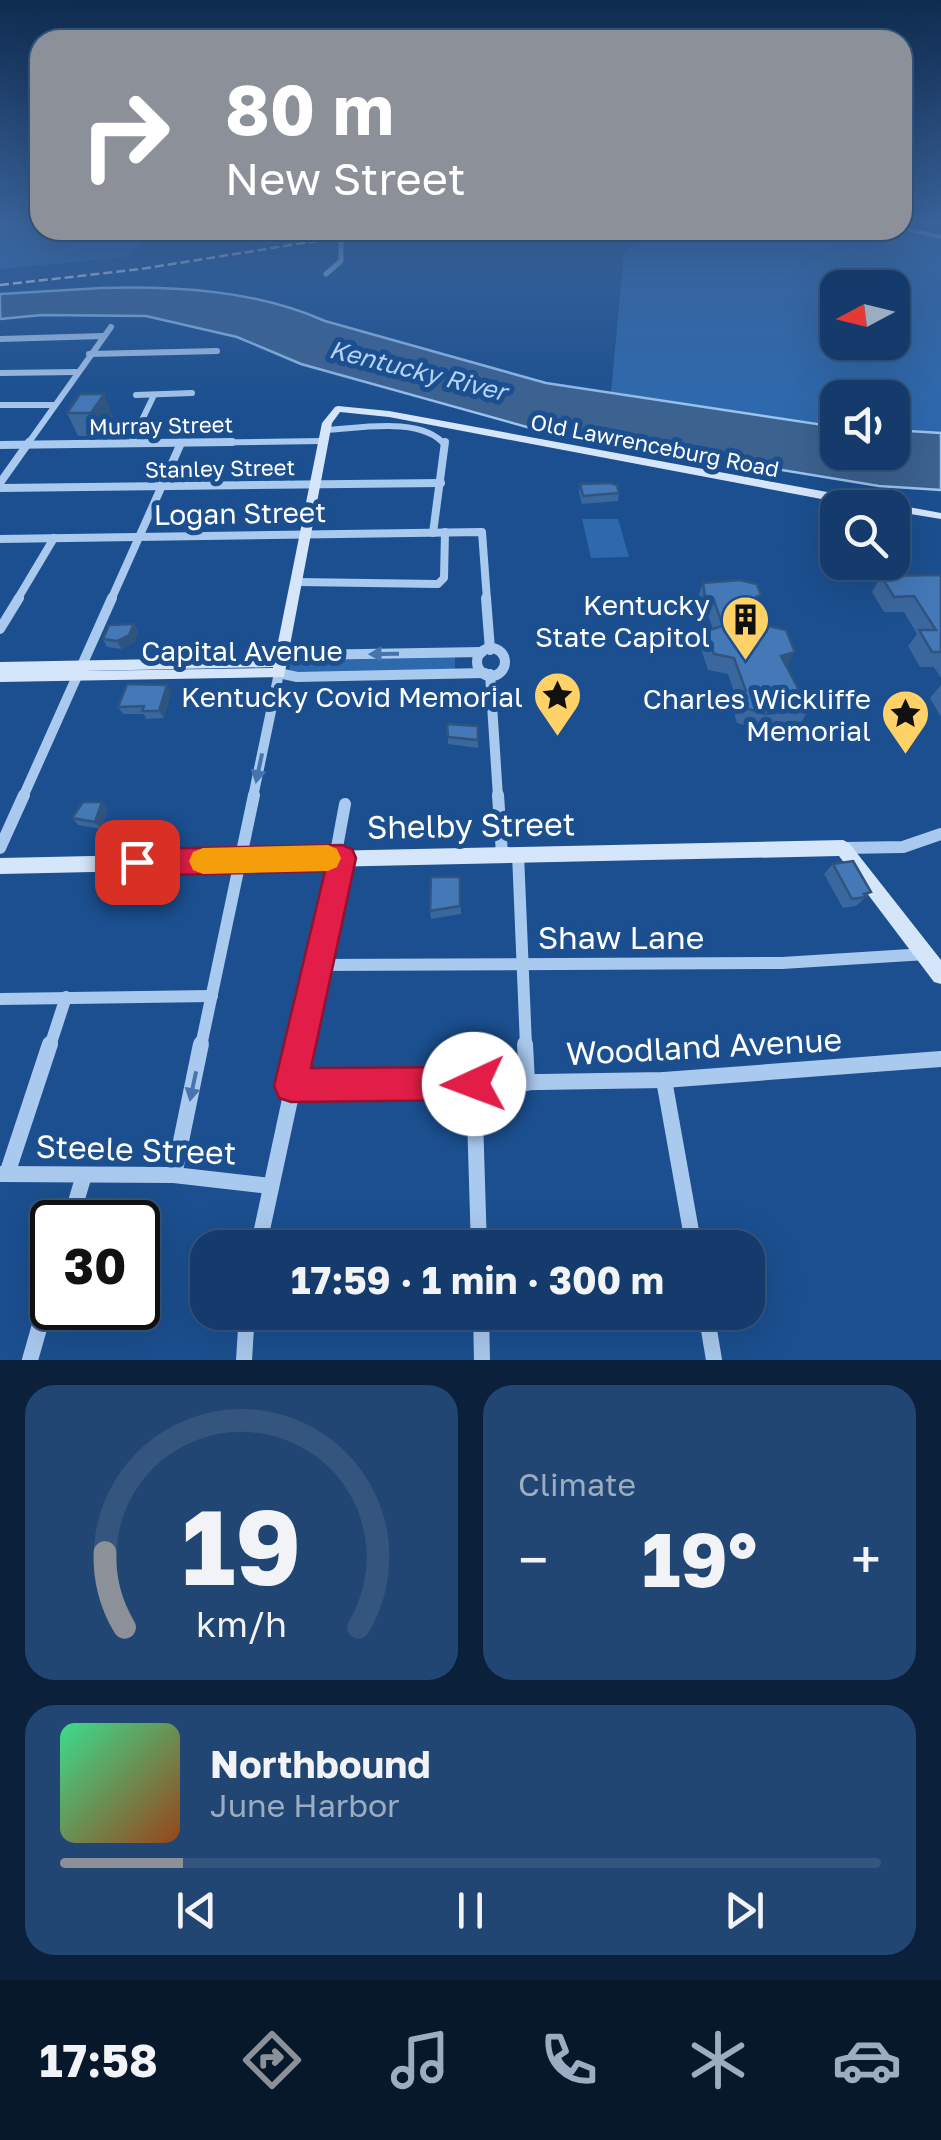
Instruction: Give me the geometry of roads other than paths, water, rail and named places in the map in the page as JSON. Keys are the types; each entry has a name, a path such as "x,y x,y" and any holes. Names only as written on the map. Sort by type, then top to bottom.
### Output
{"main road":[{"path":"280,667 324,435 334,411 355,408"},
{"name":"Old Lawrenceburg Road","path":"355,408 820,495"},
{"name":"Old Lawrenceburg Road","path":"910,511 941,516"},
{"name":"Capital Avenue","path":"0,666 78,677"},
{"name":"Capital Avenue","path":"0,676 78,677 280,667"},
{"path":"843,848 941,974"},
{"name":"Shelby Street","path":"0,866 843,848"}],"street":[{"path":"0,486 110,327"},
{"path":"0,339 103,336"},
{"path":"89,354 217,351"},
{"path":"0,373 76,372"},
{"path":"136,395 192,394"},
{"path":"131,443 154,395"},
{"path":"0,405 53,405"},
{"name":"Murray Street","path":"0,445 180,442 400,429 439,436 445,442 441,483"},
{"path":"0,848 180,442"},
{"path":"297,582 438,584 444,578 439,533 441,483"},
{"name":"Stanley Street","path":"0,486 441,483"},
{"name":"Logan Street","path":"0,538 482,532 486,651"},
{"path":"0,629 54,538"},
{"path":"489,677 501,672 507,663 501,654 486,651 475,661 489,677 522,965 527,1083"},
{"name":"Capital Avenue","path":"280,667 304,655 486,651"},
{"path":"174,1175 280,667"},
{"name":"Capital Avenue","path":"280,667 296,677 489,677"},
{"path":"261,1230 339,858 345,804"},
{"name":"Shelby Street","path":"843,848 903,847 941,834"},
{"name":"Shaw Lane","path":"317,965 782,963 926,954"},
{"path":"0,1000 212,996"},
{"path":"4,1174 66,997"},
{"name":"Woodland Avenue","path":"291,1086 664,1080 941,1059"},
{"path":"664,1080 691,1230"},
{"path":"474,1084 478,1230"},
{"name":"Steele Street","path":"4,1174 174,1175 270,1186"},
{"path":"77,1200 84,1175"},
{"path":"30,1360 39,1330"},
{"path":"244,1360 246,1330"},
{"path":"481,1330 482,1360"},
{"path":"709,1330 714,1360"}],"water":[{"name":"Kentucky River","path":"158,288 215,292 271,302 546,383 820,424 820,470 910,470 910,431 941,433 941,490 879,486 534,429 301,364 237,337 146,316 42,315 0,319 0,294"}],"place":[{"name":"Kentucky State Capitol","path":"745,662"},
{"name":"Kentucky Covid Memorial","path":"558,738"},
{"name":"Charles Wickliffe Memorial","path":"906,756"}]}
